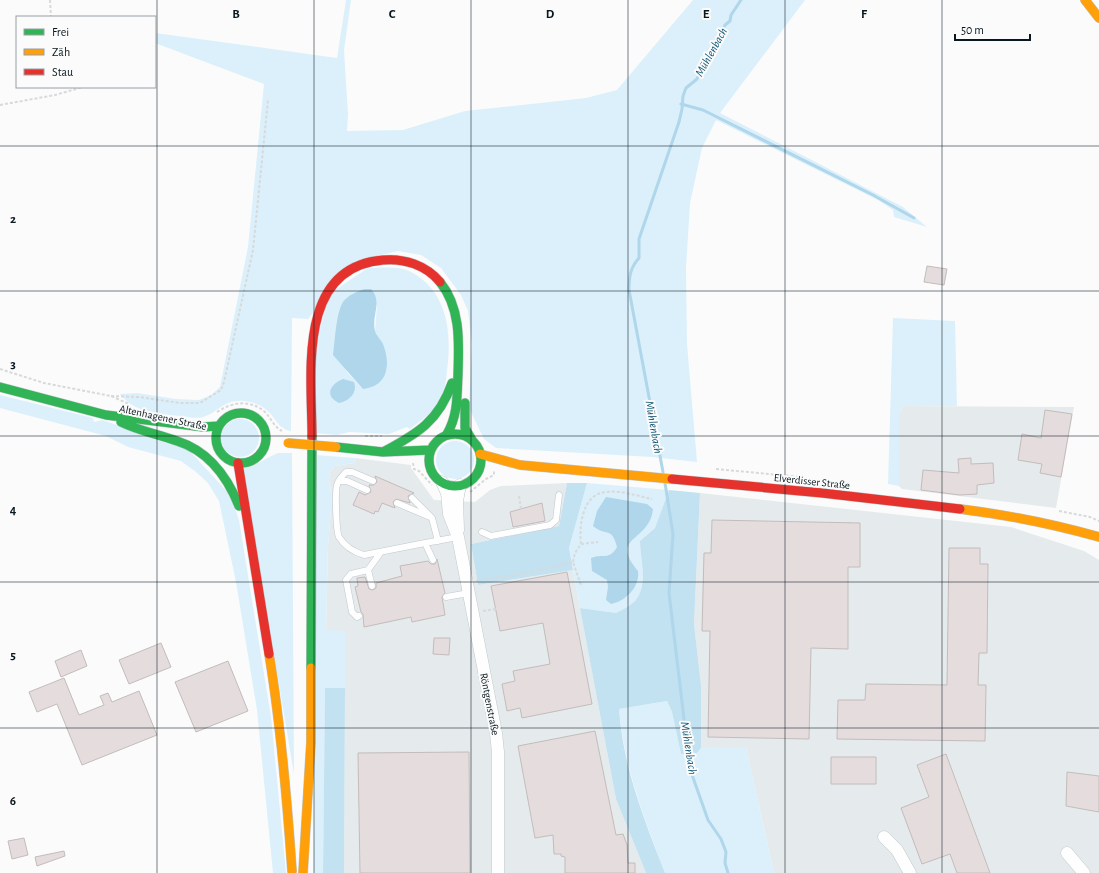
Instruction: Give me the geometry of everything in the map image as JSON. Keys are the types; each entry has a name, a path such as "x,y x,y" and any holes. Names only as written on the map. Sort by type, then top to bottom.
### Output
{"main road":[{"path":"1085,0 1099,18"},
{"path":"404,252 428,262 443,274 460,299 466,317"},
{"path":"303,873 311,742 312,344 315,319 324,296 337,279 359,265 380,259 400,260 420,266 436,277 447,294 456,315 464,348 465,428 472,440 480,454 480,464 478,472 468,482 460,485 449,485 434,476 429,465 430,450 436,441 448,434 457,434 472,440"},
{"path":"448,434 455,418 464,348"},
{"path":"383,452 421,430 437,416 450,390 464,348"},
{"name":"Altenhagener Straße","path":"0,387 106,415 203,427 218,426"},
{"path":"280,440 256,458 248,462 238,463 230,461 222,455 217,446 209,439 215,435 218,426 228,416 235,413 246,413 256,418 265,431 280,440 383,452 430,450"},
{"name":"Altenhagener Straße","path":"106,415 121,422 209,439"},
{"path":"121,422 142,432 188,444 207,456 220,470 233,489 250,544"},
{"path":"262,452 265,444 265,431"},
{"path":"383,452 429,465"},
{"name":"Elverdisser Straße","path":"480,454 520,465 672,479 1001,514 1053,524 1099,537"},
{"path":"238,463 246,506 250,544 278,708 286,778 292,873"},
{"name":"Elverdisser Straße","path":"478,472 520,465"}],"street":[{"name":"Röntgenstraße","path":"442,482 447,493 449,514 458,537"},
{"name":"Röntgenstraße","path":"460,485 457,501 458,537 497,746 498,873"},
{"path":"884,837 897,850 910,873"},
{"path":"1067,853 1084,873"}],"lane":[{"path":"373,481 352,472 346,472 337,485 337,528 339,537 346,547 356,553 364,555 458,537"},
{"path":"339,481 347,481 367,490"},
{"path":"482,532 491,536 550,525 556,520 559,495"},
{"path":"412,498 432,518 438,541"},
{"path":"397,503 432,518"},
{"path":"425,544 433,560"},
{"path":"359,616 357,617 352,612 346,580 351,574 368,570 381,552"},
{"path":"368,570 372,586"},
{"path":"446,597 468,588"}],"path":[{"path":"50,0 51,16"},
{"path":"0,105 55,95 80,88"},
{"path":"0,369 44,383 111,396 200,404 221,390 253,250 268,100"},
{"path":"111,396 132,405"},
{"path":"217,413 231,404 248,404 265,412 276,428 280,440"},
{"path":"361,436 388,436"},
{"path":"581,584 573,562 575,553 581,544 580,529 582,516 590,501 598,493 608,491 652,499"},
{"path":"519,496 521,509"},
{"path":"581,544 598,542"},
{"path":"468,588 573,562"}],"shaded area":[{"path":"346,0 351,0 344,50 348,114 347,131 403,130 465,111 586,98 617,90 693,0 805,0 720,113 903,207 927,227 894,217 893,210 878,200 716,120 702,148 690,203 686,268 687,344 697,462 652,457 496,448 484,439 469,408 472,344 468,311 461,295 441,268 421,255 398,251 355,261 308,319 292,318 291,431 282,428 268,411 255,403 247,401 231,402 209,415 198,418 156,413 140,409 132,405 120,394 137,393 176,399 199,400 211,395 220,387 248,247 264,84 156,43 156,33 337,58"},
{"path":"385,267 408,270 425,281 434,292 445,316 448,329 449,342 445,385 443,395 436,407 410,429 407,427 389,434 349,432 337,435 315,433 314,354 329,294 368,268","holes":["377,306 375,332 383,346 387,369 363,389 347,372 335,341 340,308"]},
{"path":"364,289 371,289 376,299 374,325 376,334 383,344 387,359 387,367 378,384 363,389 333,355 337,320 343,302 347,297"},
{"path":"893,318 955,321 957,406 903,406 899,414 899,486 888,484"},
{"path":"343,379 354,382 355,390 352,396 339,403 331,397 330,390 338,381"},
{"path":"0,395 93,418 94,422 102,420 188,449 231,496 239,520 271,717 286,873 273,873 257,710 236,582 219,501 208,483 181,461 128,447 106,436 0,408"},
{"path":"903,406 1074,407 1056,508 902,489 899,486 899,414"},
{"path":"236,419 244,419 251,422 256,427 259,438 256,449 251,454 244,457 236,457 229,454 224,449 221,442 221,434 224,427 229,422"},
{"path":"451,441 459,441 469,446 473,453 473,467 469,474 459,479 451,479 441,474 439,471 436,464 436,456 441,446 444,444"},
{"path":"278,453 292,453 294,774 243,468 257,464"},
{"path":"315,455 355,458 354,463 335,466 330,472 329,480 332,496 328,546 326,630 345,631 345,688 325,688 323,873 314,873"},
{"path":"355,458 411,465 411,468 434,500 475,502 490,490 501,486 567,483 559,526 471,544 478,585 573,570 616,799 646,873 344,873 345,631 326,631 328,546 332,496 329,480 330,472 335,466 354,463"},
{"path":"567,483 587,483 569,548 573,570 478,585 471,544 559,526"},
{"path":"587,483 669,490 655,528 640,541 643,580 639,594 633,603 616,613 580,608 569,548"},
{"path":"669,490 700,493 694,624 701,685 701,748 697,753 681,754 672,712 667,701 619,709 621,730 630,772 642,813 665,873 646,873 616,799 580,608 616,613 635,601 642,587 643,580 640,541 655,528"},
{"path":"700,493 1011,527 1084,551 1099,560 1099,873 774,873 746,748 701,748 701,685 694,624"},
{"path":"606,497 647,504 653,509 650,520 645,528 633,539 627,551 630,560 638,571 637,582 627,596 622,600 611,604 606,600 608,587 607,580 592,571 591,558 611,554 617,547 611,534 593,526 597,511"},
{"path":"325,688 345,688 344,873 323,873"},
{"path":"667,701 672,712 681,754 697,753 701,748 746,748 774,873 665,873 630,772 625,751 619,709"}],"building":[{"path":"927,266 947,269 944,285 924,282"},
{"path":"1045,410 1072,414 1061,477 1040,473 1042,464 1018,460 1022,434 1041,438"},
{"path":"971,458 971,464 993,463 994,483 977,485 977,494 960,495 921,490 923,470 959,473 958,459"},
{"path":"375,476 414,493 408,496 410,503 396,499 393,502 395,508 382,503 378,512 375,511 374,514 353,505 359,492 365,495 371,492 369,485 374,485 377,482"},
{"path":"542,503 545,521 513,527 510,512"},
{"path":"712,520 860,523 860,567 848,567 848,649 811,648 809,739 708,737 710,631 702,631 704,553 711,553"},
{"path":"949,548 980,548 980,564 988,564 987,653 979,653 978,685 986,685 985,741 837,739 838,700 865,700 866,684 947,685"},
{"path":"437,559 445,593 442,597 445,615 412,622 411,617 364,627 363,614 361,612 355,587 358,586 357,578 365,577 369,589 373,590 376,588 376,583 402,576 400,566 428,561 431,564 435,564"},
{"path":"567,572 592,704 522,718 520,708 507,711 502,684 515,681 513,671 550,664 543,623 500,631 491,586"},
{"path":"434,638 450,638 449,655 433,654"},
{"path":"161,643 171,667 129,684 119,660"},
{"path":"81,650 87,666 61,677 55,661"},
{"path":"228,661 248,711 196,732 175,682"},
{"path":"64,678 79,715 104,705 100,696 108,693 112,702 139,691 157,735 82,765 57,704 37,712 29,692"},
{"path":"595,731 616,835 623,834 627,845 628,863 635,863 635,873 565,873 565,857 561,856 561,854 554,854 553,835 535,838 518,746"},
{"path":"469,752 470,873 360,873 358,753"},
{"path":"946,754 990,873 957,873 950,854 922,864 901,808 929,797 917,765"},
{"path":"831,757 876,757 876,784 831,784"},
{"path":"1067,772 1099,776 1099,812 1066,806"},
{"path":"24,838 28,855 12,859 8,841"},
{"path":"64,851 65,856 37,866 35,857"}],"waterway":[{"name":"Mühlenbach","path":"663,472 629,290 630,277 632,269 639,258 639,239 679,122 683,96 686,88 697,79 707,56 718,41 725,25 730,21 731,15 741,0"},
{"path":"681,104 703,110 873,195 914,218"},
{"name":"Mühlenbach","path":"665,483 673,534 669,593 690,769 708,820 721,839 726,852 725,863 728,873"}],"traffic: fast":[{"path":"440,282 452,303 458,338 456,405 451,427 447,434"},
{"path":"383,452 406,439 425,425 441,407 452,383"},
{"path":"0,387 106,415 203,427 218,426"},
{"path":"465,403 465,428 472,440"},
{"path":"236,413 246,413 259,420 266,433 266,438 266,443 259,456 246,463 236,463 227,459 220,452 216,443 216,433 220,424 227,417 236,413"},
{"path":"121,422 188,445 208,458 223,475 239,506"},
{"path":"455,434 469,438 477,446 481,460 477,474 469,482 455,486 441,482 433,474 429,460 433,446 441,438 455,434"},
{"path":"311,668 312,436"},
{"path":"336,447 383,452 430,450"}],"traffic: slow":[{"path":"1085,0 1099,18"},
{"path":"288,443 336,447"},
{"path":"480,454 520,465 672,479"},
{"path":"960,509 1030,520 1099,537"},
{"path":"269,654 283,762 292,871"},
{"path":"303,873 311,742 311,668"}],"traffic: jam":[{"path":"312,436 311,384 315,328 322,303 335,282 355,267 383,260 399,260 414,264 428,271 440,282"},
{"path":"238,463 269,654"},
{"path":"672,479 822,493 960,509"}]}
